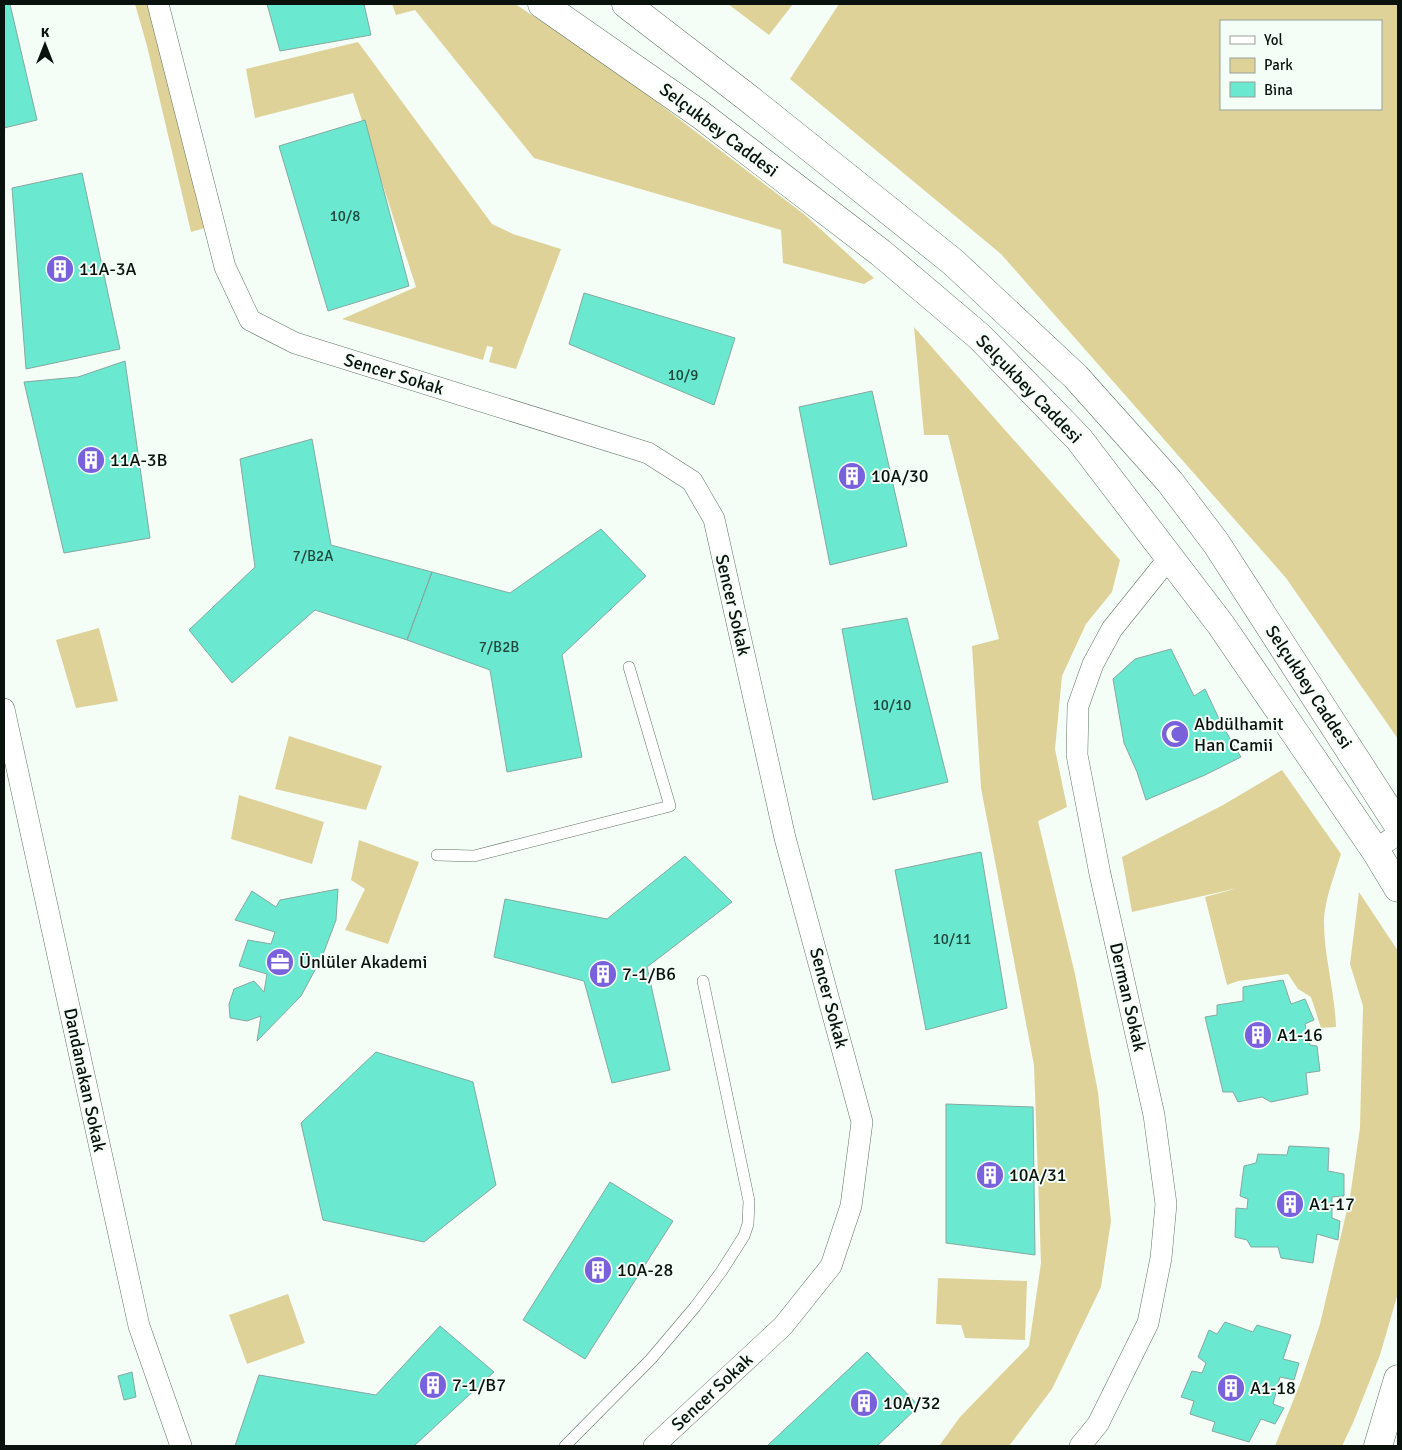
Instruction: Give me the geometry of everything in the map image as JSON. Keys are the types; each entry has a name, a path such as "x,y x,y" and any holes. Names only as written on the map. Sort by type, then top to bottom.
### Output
{"street":[{"name":"Sencer Sokak","path":"158,4 225,267 250,320 295,343 648,453 692,481 714,519 785,838 862,1122 851,1206 831,1266 783,1326 654,1446"},
{"name":"Selçukbey Caddesi","path":"542,4 701,115 881,253 980,337 1079,439 1221,625 1375,850 1398,888"},
{"name":"Selçukbey Caddesi","path":"626,4 763,110 953,262 1076,377 1170,482 1216,543 1398,825"},
{"name":"Derman Sokak","path":"1080,1446 1098,1424 1148,1323 1161,1258 1166,1204 1154,1115 1100,874 1077,754 1078,706 1093,664 1112,629 1169,558"},
{"name":"Dandanakan Sokak","path":"4,709 139,1326 181,1446"},
{"path":"1375,850 1398,834"},
{"path":"1378,1446 1398,1379"}],"lane":[{"path":"437,855 474,856 670,806 629,667"},
{"path":"565,1446 674,1334 721,1272 744,1236 748,1224 749,1201 703,982"}],"green space":[{"path":"135,4 158,4 215,225 191,232 147,46"},
{"path":"392,4 515,4 607,64 805,215 874,278 864,284 783,263 781,230 534,158 415,10 396,15"},
{"path":"728,4 793,4 769,35"},
{"path":"839,4 1398,4 1398,739 1286,578 1001,254 790,79"},
{"path":"358,42 492,224 513,234 561,249 516,369 489,362 493,347 487,346 483,360 342,319 416,287 353,93 255,118 246,69"},
{"path":"914,327 1120,560 1112,592 1086,624 1062,676 1055,749 1067,807 1038,821 1075,974 1098,1092 1111,1221 1101,1287 1052,1389 1009,1446 939,1446 960,1417 1029,1346 1041,1263 1034,1065 981,788 972,646 999,639 948,435 924,435"},
{"path":"99,628 118,701 76,708 56,640"},
{"path":"289,736 382,766 366,810 275,789"},
{"path":"1282,770 1341,854 1324,914 1324,935 1336,1027 1321,1028 1311,997 1298,989 1288,974 1238,981 1227,985 1205,897 1238,888 1132,912 1122,857 1223,805"},
{"path":"239,795 324,822 312,864 231,839"},
{"path":"359,840 419,862 388,944 345,930 365,889 351,880"},
{"path":"1359,892 1398,951 1398,1293 1380,1355 1342,1446 1275,1446 1301,1381 1320,1324 1350,1197 1360,1128 1363,1006 1350,964"},
{"path":"938,1278 1027,1281 1025,1340 965,1338 961,1325 936,1324"},
{"path":"288,1294 305,1343 247,1364 229,1315"}],"building":[{"path":"4,4 10,4 37,120 4,128"},
{"path":"267,4 364,4 371,35 280,51"},
{"path":"365,120 409,286 328,311 279,146"},
{"name":"11A-3A","path":"82,173 120,349 26,369 12,188"},
{"path":"584,293 735,338 714,405 569,344"},
{"name":"11A-3B","path":"125,361 150,538 64,553 24,382 78,377"},
{"name":"10A/30","path":"872,391 907,546 830,565 799,407"},
{"path":"312,439 331,545 432,572 407,640 315,610 232,683 189,630 255,567 240,459"},
{"path":"601,529 646,576 562,655 582,757 507,772 490,670 407,640 432,572 510,593"},
{"path":"907,618 948,782 873,800 842,629"},
{"name":"Abdülhamit Han Camii","path":"1171,649 1194,696 1205,689 1222,725 1241,757 1205,775 1146,800 1137,772 1124,743 1113,679 1135,659"},
{"path":"981,852 1007,1008 926,1030 895,870"},
{"name":"7-1/B6","path":"685,856 732,902 647,967 670,1070 612,1083 584,981 494,957 505,899 607,919"},
{"name":"Ünlüler Akademi","path":"338,889 336,920 322,957 301,996 257,1041 261,1016 247,1021 230,1018 229,1004 234,989 254,981 264,992 267,974 239,966 248,940 271,944 275,932 235,920 252,891 276,907 280,900"},
{"name":"A1-16","path":"1283,980 1291,1004 1305,999 1314,1020 1305,1024 1310,1045 1317,1046 1320,1071 1306,1073 1308,1094 1271,1102 1262,1097 1238,1102 1233,1092 1223,1092 1205,1017 1217,1015 1217,1005 1243,1001 1243,987"},
{"path":"376,1052 473,1082 496,1185 424,1242 323,1220 301,1123"},
{"name":"10A/31","path":"946,1104 1033,1107 1035,1255 946,1243"},
{"name":"A1-17","path":"1289,1146 1329,1148 1328,1171 1344,1174 1344,1196 1332,1197 1332,1218 1340,1221 1338,1240 1317,1234 1313,1263 1281,1258 1278,1247 1251,1247 1247,1240 1235,1237 1236,1208 1247,1209 1248,1199 1240,1196 1244,1166 1256,1163 1258,1154 1287,1155"},
{"name":"10A-28","path":"610,1182 673,1221 585,1359 523,1320"},
{"name":"A1-18","path":"1225,1322 1253,1332 1257,1325 1291,1335 1283,1359 1299,1363 1294,1380 1280,1377 1273,1404 1284,1408 1275,1424 1261,1419 1249,1442 1212,1431 1215,1422 1190,1414 1194,1401 1181,1397 1192,1371 1202,1373 1206,1363 1198,1357 1209,1330 1217,1334"},
{"name":"7-1/B7","path":"440,1326 494,1372 414,1446 235,1446 259,1375 376,1395"},
{"name":"10A/32","path":"867,1352 919,1406 877,1446 767,1446"},
{"path":"132,1372 136,1397 124,1400 118,1376"}],"place":[{"name":"11A-3A","path":"60,269"},
{"name":"11A-3B","path":"91,460"},
{"name":"10A/30","path":"852,476"},
{"name":"Abdülhamit Han Camii","path":"1175,734"},
{"name":"Ünlüler Akademi","path":"280,962"},
{"name":"7-1/B6","path":"603,974"},
{"name":"A1-16","path":"1258,1035"},
{"name":"10A/31","path":"990,1175"},
{"name":"A1-17","path":"1290,1204"},
{"name":"10A-28","path":"598,1270"},
{"name":"7-1/B7","path":"433,1385"},
{"name":"A1-18","path":"1231,1388"},
{"name":"10A/32","path":"864,1403"}]}
